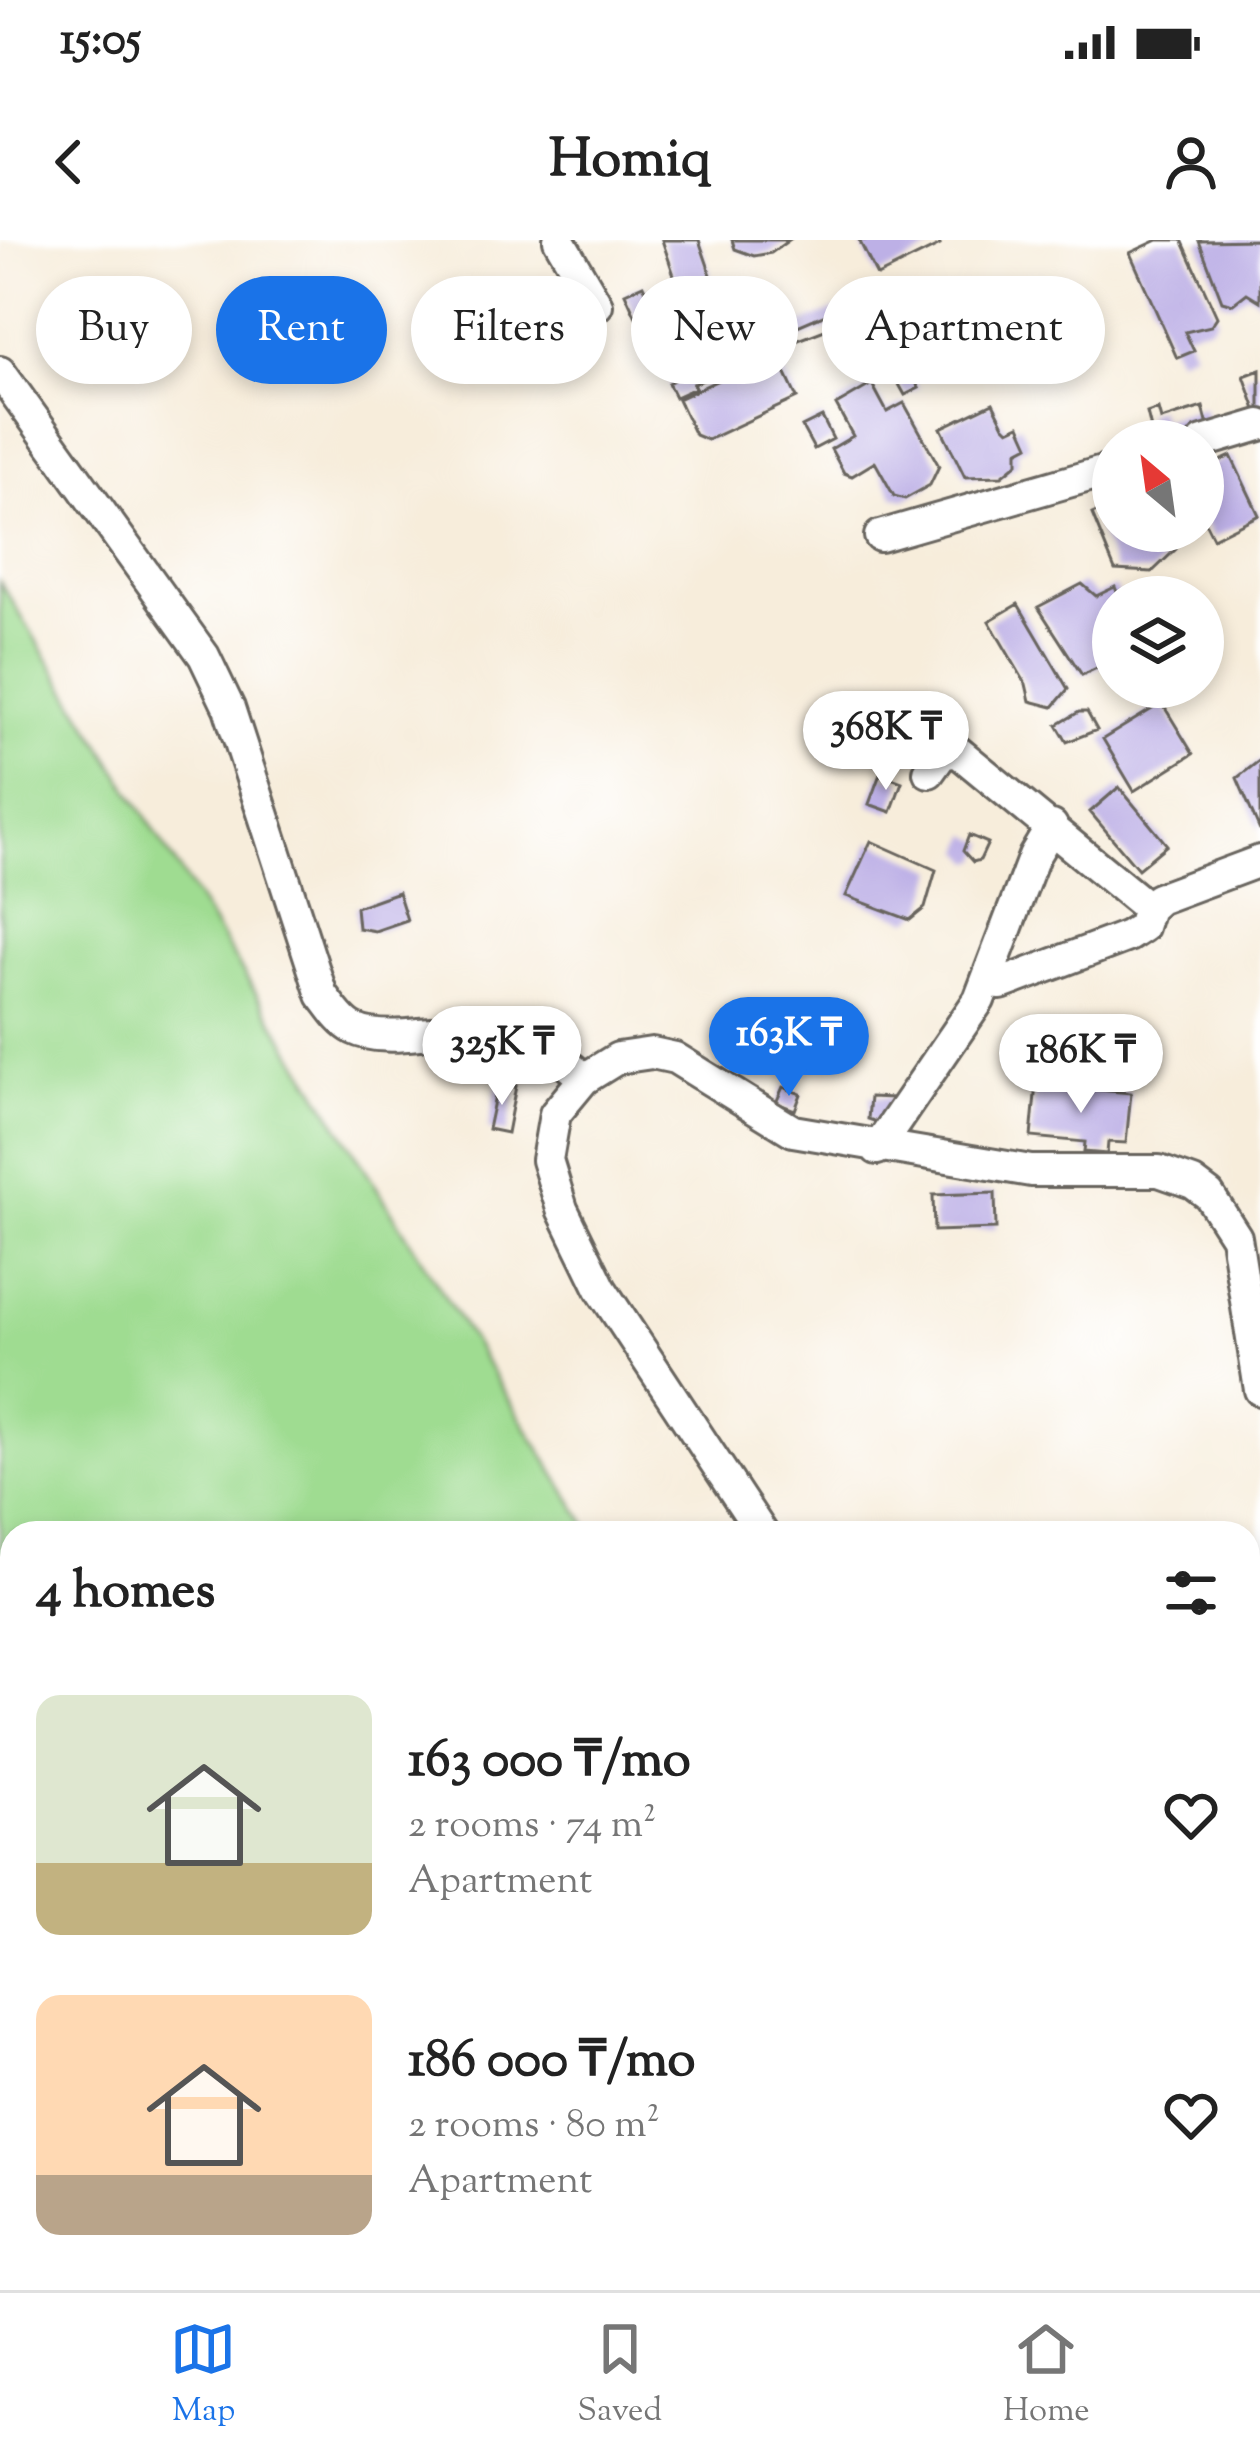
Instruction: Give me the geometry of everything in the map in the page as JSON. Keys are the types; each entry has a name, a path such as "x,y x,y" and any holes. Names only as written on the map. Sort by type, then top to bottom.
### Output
{"street":[{"path":"559,240 580,276"},
{"path":"0,372 204,656 229,707 322,994 339,1018 354,1029 379,1034 500,1032 566,1061 584,1079"},
{"path":"1224,436 1260,425"},
{"path":"880,536 1092,476"},
{"path":"929,772 942,754 957,751 1148,908"},
{"path":"877,1149 986,983 1028,871 1052,826"},
{"path":"986,983 1001,984 1127,936 1142,927 1148,908 1260,861"},
{"path":"754,1521 601,1289 562,1209 547,1160 548,1133 555,1114 584,1079 618,1058 652,1053 675,1058 794,1131 877,1149 1031,1171 1159,1171 1193,1183 1209,1195 1236,1238 1260,1390"}],"green space":[{"path":"0,582 585,1521 0,1521"}],"building":[{"path":"662,240 699,240 711,275 674,276"},
{"path":"732,240 789,240 771,253 754,256 735,249"},
{"path":"859,240 938,240 940,245 877,276"},
{"path":"1158,240 1182,240 1217,317 1211,326 1185,332 1194,351 1177,358 1130,253"},
{"path":"1260,240 1260,301 1247,293 1233,304 1222,301 1199,241"},
{"path":"822,315 822,331 798,340 798,326"},
{"path":"1260,370 1260,417 1259,418 1244,376"},
{"path":"668,384 693,384 695,388 675,397"},
{"path":"710,384 790,384 797,398 707,440 695,435 678,399"},
{"path":"872,384 887,412 904,403 939,466 930,485 905,499 894,496 875,462 852,476 844,473 831,449 853,436 836,405"},
{"path":"899,384 917,384 919,388 905,395"},
{"path":"993,403 1009,430 1020,425 1029,445 1018,451 1018,463 1002,476 965,477 941,428"},
{"path":"1203,407 1206,420 1161,420"},
{"path":"1158,409 1161,420 1149,420 1147,413"},
{"path":"822,417 833,439 814,449 802,427"},
{"path":"1231,456 1259,515 1224,532 1224,459"},
{"path":"1108,552 1173,552 1152,572 1115,570"},
{"path":"1082,584 1092,593 1092,670 1082,675 1038,607"},
{"path":"1018,604 1068,689 1053,707 1030,701 1026,684 989,621"},
{"path":"1154,708 1165,708 1193,754 1134,791 1103,739"},
{"path":"1087,712 1097,730 1067,742 1057,725"},
{"path":"1260,760 1260,831 1237,778"},
{"path":"880,774 902,782 891,812 869,804"},
{"path":"1119,787 1167,845 1138,869 1090,812"},
{"path":"969,835 988,843 980,860 973,862 963,851"},
{"path":"871,841 936,870 925,908 910,920 846,896"},
{"path":"398,892 407,920 375,931 358,928 356,907"},
{"path":"498,1082 516,1086 507,1133 488,1129"},
{"path":"1036,1084 1131,1093 1126,1143 1108,1142 1107,1154 1084,1152 1085,1142 1031,1137"},
{"path":"783,1087 801,1094 795,1110 776,1103"},
{"path":"870,1097 893,1098 886,1125 868,1119"},
{"path":"995,1193 996,1229 934,1231 933,1195"}]}
